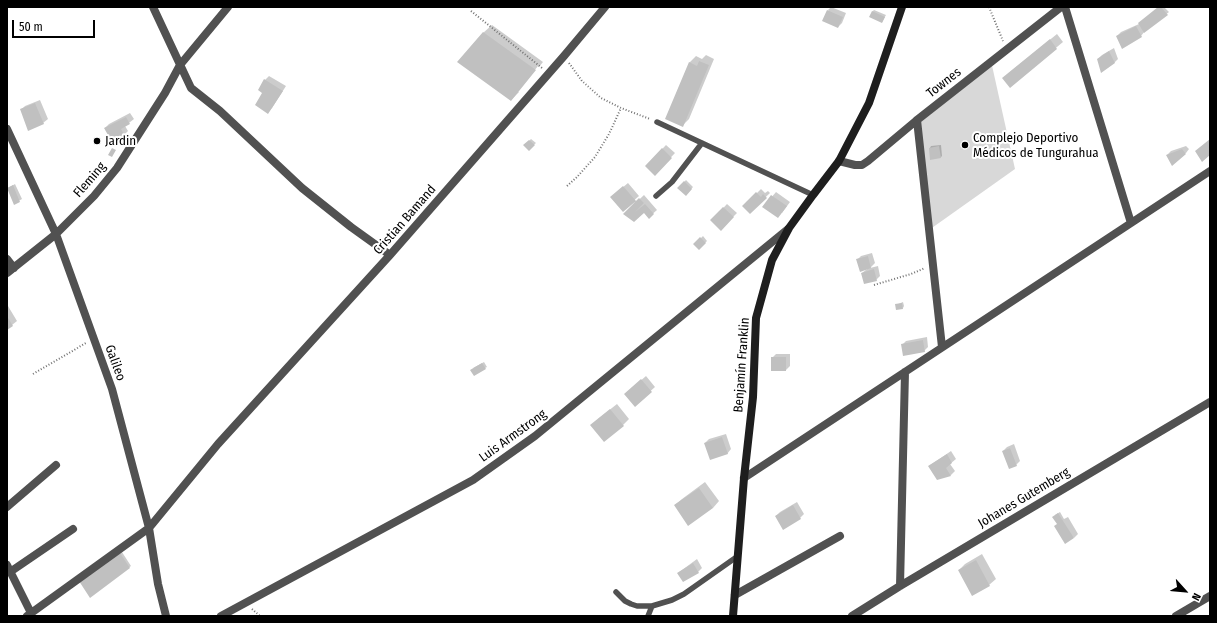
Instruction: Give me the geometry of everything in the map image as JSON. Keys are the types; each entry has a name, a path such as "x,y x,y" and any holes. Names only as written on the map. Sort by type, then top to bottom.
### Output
{"street":[{"path":"153,7 191,88 220,111 302,188 351,227 390,255"},
{"name":"Fleming","path":"10,271 56,234 94,196 117,168 165,93 180,65 228,7"},
{"name":"Cristian Bamand","path":"29,615 149,528 218,444 390,255 605,7"},
{"name":"Benjamín Franklin","path":"733,616 752,397 756,318 772,260 789,228 812,195 839,161 869,103 902,7"},
{"name":"Townes","path":"839,161 862,165 1061,7"},
{"path":"1065,7 1131,223"},
{"path":"917,120 942,347"},
{"name":"Galileo","path":"8,132 56,234 112,389 149,528 158,584 166,616"},
{"path":"744,478 1210,171"},
{"name":"Luis Armstrong","path":"221,616 473,480 536,436 789,228"},
{"path":"7,259 10,271"},
{"path":"900,586 905,372"},
{"name":"Johanes Gutemberg","path":"852,616 1210,402"},
{"path":"7,507 56,466"},
{"path":"29,615 8,569 73,529"},
{"path":"735,595 840,536"},
{"path":"1176,616 1210,596"}],"lane":[{"path":"657,122 812,195"},
{"path":"656,196 672,182 702,143"},
{"path":"616,592 625,601 631,604 638,606 652,606 672,600 684,594 738,556"},
{"path":"648,616 652,606"}],"path":[{"path":"989,7 1007,50"},
{"path":"471,11 548,73"},
{"path":"564,56 582,81 601,98 621,108 657,122"},
{"path":"567,186 595,157 609,134 621,108"},
{"path":"874,285 911,274 933,264"},
{"path":"33,374 94,338"}],"shaded area":[{"name":"Complejo Deportivo Médicos de Tungurahua","path":"991,61 1015,169 929,230 917,120"}],"building":[{"path":"1158,7 1161,7 1168,15 1144,33 1138,23"},
{"path":"827,10 843,17 838,28 822,21"},
{"path":"872,11 885,17 882,23 869,17"},
{"path":"1136,26 1142,37 1122,49 1116,36"},
{"path":"483,32 536,70 511,101 457,62"},
{"path":"1050,39 1057,49 1010,88 1002,78"},
{"path":"1109,51 1115,63 1101,73 1097,59"},
{"path":"699,61 709,65 683,127 665,119 689,62 697,66"},
{"path":"264,79 283,91 268,114 255,105 262,93 258,90"},
{"path":"35,103 44,124 28,131 20,109"},
{"path":"126,117 130,124 121,129 125,136 112,142 104,128"},
{"path":"1210,139 1210,155 1202,162 1195,151"},
{"path":"529,140 535,145 529,151 523,145"},
{"path":"939,146 941,158 930,160 929,148"},
{"path":"112,148 116,150 112,157 108,155"},
{"path":"662,148 672,158 655,176 645,166"},
{"path":"1182,149 1186,154 1172,166 1166,155"},
{"path":"684,181 692,189 686,196 677,188"},
{"path":"13,185 20,202 14,205 7,188"},
{"path":"623,186 636,201 623,212 610,197"},
{"path":"756,192 761,197 763,194 767,198 750,214 742,206"},
{"path":"771,195 787,206 778,218 762,207"},
{"path":"639,198 644,203 635,212 645,204 654,214 649,219 644,213 634,222 623,214"},
{"path":"723,207 734,217 721,231 710,220"},
{"path":"700,237 706,243 699,250 693,244"},
{"path":"868,256 871,268 860,272 856,259"},
{"path":"874,269 877,281 864,284 861,273"},
{"path":"902,303 903,309 896,310 895,304"},
{"path":"7,316 13,326 7,330"},
{"path":"923,340 925,352 903,356 901,344"},
{"path":"771,357 786,357 786,371 771,371"},
{"path":"482,363 486,369 474,376 470,370"},
{"path":"641,379 652,392 635,407 624,394"},
{"path":"610,409 624,426 604,442 590,425"},
{"path":"722,437 728,454 710,460 704,443"},
{"path":"1010,448 1017,466 1009,469 1002,451"},
{"path":"947,454 952,463 946,468 951,476 937,480 928,466"},
{"path":"699,488 713,508 688,526 674,505"},
{"path":"793,505 801,519 783,530 775,516"},
{"path":"1058,513 1074,538 1065,544 1054,526 1057,524 1052,517"},
{"path":"118,550 130,568 90,598 79,581"},
{"path":"976,560 990,586 972,596 958,570"},
{"path":"693,563 699,573 683,582 677,573"}],"place":[{"name":"Jardin","path":"97,141"},
{"name":"Complejo Deportivo Médicos de Tungurahua","path":"965,145"}]}
